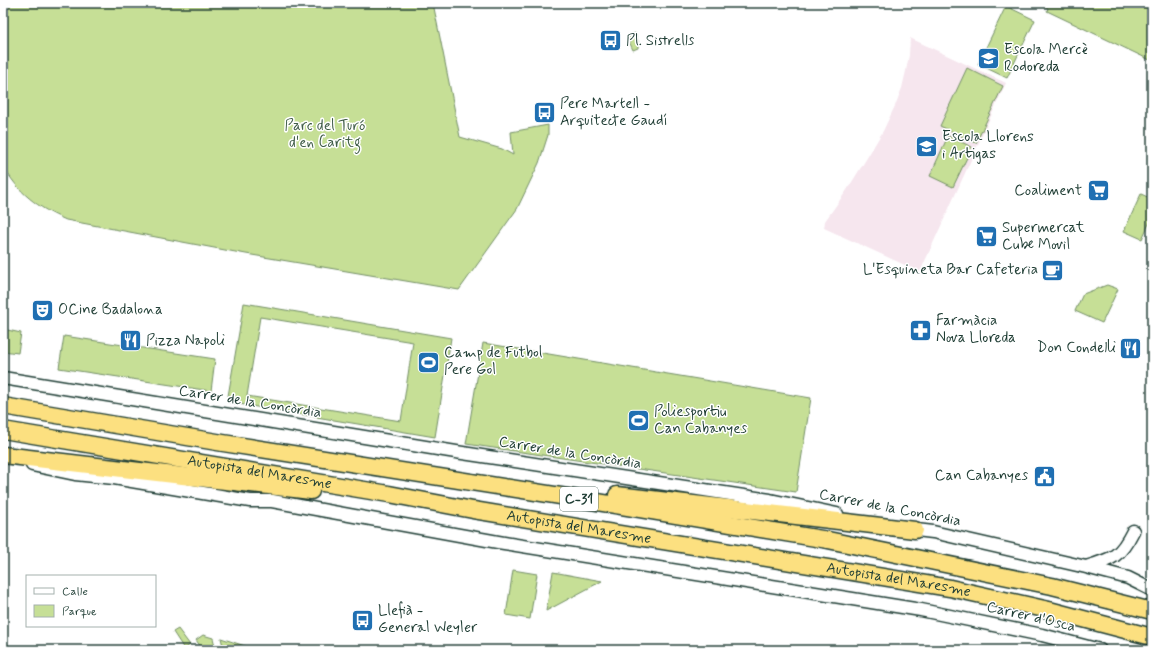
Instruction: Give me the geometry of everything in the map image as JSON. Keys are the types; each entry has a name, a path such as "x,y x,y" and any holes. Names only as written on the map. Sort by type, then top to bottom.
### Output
{"highway":[{"name":"Autopista del Maresme","path":"3,406 828,540 1052,586 1152,611"},
{"name":"Autopista del Maresme","path":"3,430 389,494 480,512 950,588 1049,610 1152,637"},
{"path":"3,455 312,492 389,494"},
{"path":"567,497 610,494 915,530"}],"street":[{"name":"Carrer de la Concòrdia","path":"3,378 456,452 770,500 915,530 933,532 1086,567 1128,578 1152,590"},
{"name":"Carrer d'Osca","path":"3,460 75,474 250,501 272,501 506,543 700,573 949,615 1100,650"},
{"path":"1086,567 1106,561 1118,554 1125,546 1132,530"}],"shaded area":[{"name":"Escola Llorens i Artigas","path":"910,38 1006,83 920,272 824,228 825,221 865,161 883,131 895,106 902,88 906,71"}],"green space":[{"name":"Parc del Turó d'en Caritg","path":"3,3 433,3 460,137 502,149 513,155 511,132 548,125 548,135 539,163 517,209 459,290 246,254 66,220 46,210 29,198 15,183 3,165"},
{"path":"1036,3 1152,3 1152,61 1047,11 1048,8"},
{"path":"1006,6 1035,20 1007,78 978,64"},
{"path":"635,33 638,41 638,48 633,50 627,37"},
{"path":"967,68 1003,86 976,143 940,126"},
{"path":"948,136 972,147 953,187 930,176"},
{"path":"1141,194 1152,199 1152,217 1142,239 1124,231"},
{"path":"1107,285 1118,289 1102,323 1075,311 1083,294"},
{"name":"Camp de Futbol Pere Gol","path":"244,303 451,338 435,437 227,402","holes":["260,317 413,342 401,421 247,396"]},
{"path":"3,329 21,333 18,353 3,351"},
{"path":"64,336 215,359 211,391 59,368"},
{"name":"Poliesportiu Can Cabanyes","path":"483,343 811,398 796,492 466,444"},
{"path":"513,570 537,574 530,619 506,615"},
{"path":"553,572 602,581 546,611"},
{"path":"178,629 190,645 184,649 173,632"},
{"path":"203,635 213,638 216,650 203,650 196,640"},
{"path":"221,638 248,647 248,650 224,650"}],"place":[{"name":"Pl. Sistrells","path":"610,41"},
{"name":"Escola Mercè Rodoreda","path":"988,59"},
{"name":"Pere Martell - Arquitecte Gaudí","path":"545,113"},
{"name":"Escola Llorens i Artigas","path":"926,146"},
{"name":"Coaliment","path":"1098,191"},
{"name":"Supermercat Cube Movil","path":"987,237"},
{"name":"L'Esquineta Bar Cafeteria","path":"1053,270"},
{"name":"OCine Badalona","path":"43,310"},
{"name":"Farmàcia Nova Lloreda","path":"920,330"},
{"name":"Pizza Napoli","path":"130,341"},
{"name":"Don Condelli","path":"1131,348"},
{"name":"Camp de Futbol Pere Gol","path":"429,362"},
{"name":"Poliesportiu Can Cabanyes","path":"639,421"},
{"name":"Can Cabanyes","path":"1044,476"},
{"name":"Llefià - General Weyler","path":"362,620"}]}
